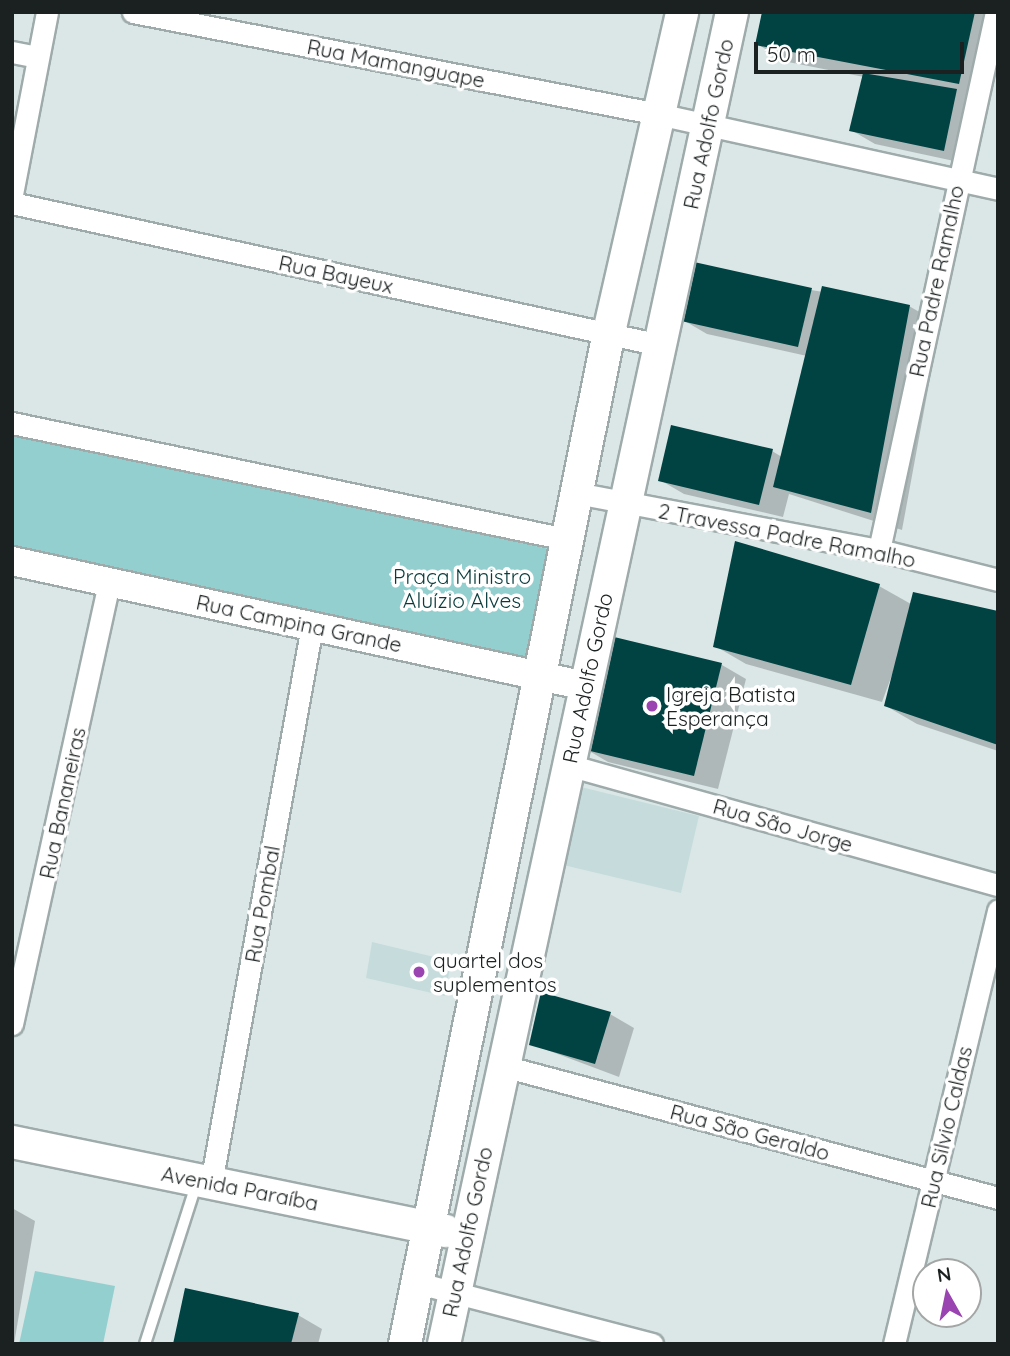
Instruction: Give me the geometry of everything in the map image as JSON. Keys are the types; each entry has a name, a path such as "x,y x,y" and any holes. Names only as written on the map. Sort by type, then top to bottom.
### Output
{"main road":[{"name":"Rua Adolfo Gordo","path":"405,1344 609,332 682,12"},
{"name":"Rua Adolfo Gordo","path":"444,1344 732,12"},
{"name":"Avenida Paraíba","path":"12,1142 467,1236"}],"street":[{"path":"12,194 47,12"},
{"name":"Rua Mamanguape","path":"133,12 658,114 998,189"},
{"name":"Rua Padre Ramalho","path":"879,550 996,12"},
{"path":"12,52 38,57"},
{"name":"Rua Bayeux","path":"12,203 660,345"},
{"path":"12,423 566,539"},
{"name":"2 Travessa Padre Ramalho","path":"576,493 879,550 998,580"},
{"name":"Rua Campina Grande","path":"12,561 586,686"},
{"name":"Rua Bananeiras","path":"12,1024 109,581"},
{"name":"Rua Pombal","path":"204,1181 312,626"},
{"name":"Rua São Jorge","path":"568,765 998,885"},
{"name":"Rua Silvio Caldas","path":"894,1344 998,910"},
{"name":"Rua São Geraldo","path":"503,1066 998,1198"},
{"path":"418,1283 652,1344"}],"lane":[{"path":"145,1344 204,1181"}],"shaded area":[{"path":"577,786 699,816 681,893 559,864"},
{"name":"quartel dos suplementos","path":"372,942 451,961 445,996 366,978"}],"green space":[{"name":"Praça Ministro Aluízio Alves","path":"12,433 554,550 528,660 12,549"},
{"path":"35,1271 115,1286 103,1344 19,1344"}],"building":[{"path":"762,12 975,12 959,84 755,45"},
{"path":"863,73 957,89 944,151 849,131"},
{"path":"694,262 812,288 798,347 681,321"},
{"path":"822,286 910,305 871,513 773,487"},
{"path":"671,425 773,449 759,505 658,481"},
{"path":"735,541 880,584 851,685 713,647"},
{"path":"913,592 998,611 998,745 884,706"},
{"name":"Igreja Batista Esperança","path":"610,636 722,663 694,776 582,749"},
{"path":"541,992 611,1012 595,1064 529,1045"},
{"path":"185,1288 299,1313 291,1344 173,1344"}],"place":[{"name":"Igreja Batista Esperança","path":"652,706"},
{"name":"quartel dos suplementos","path":"419,972"}]}
